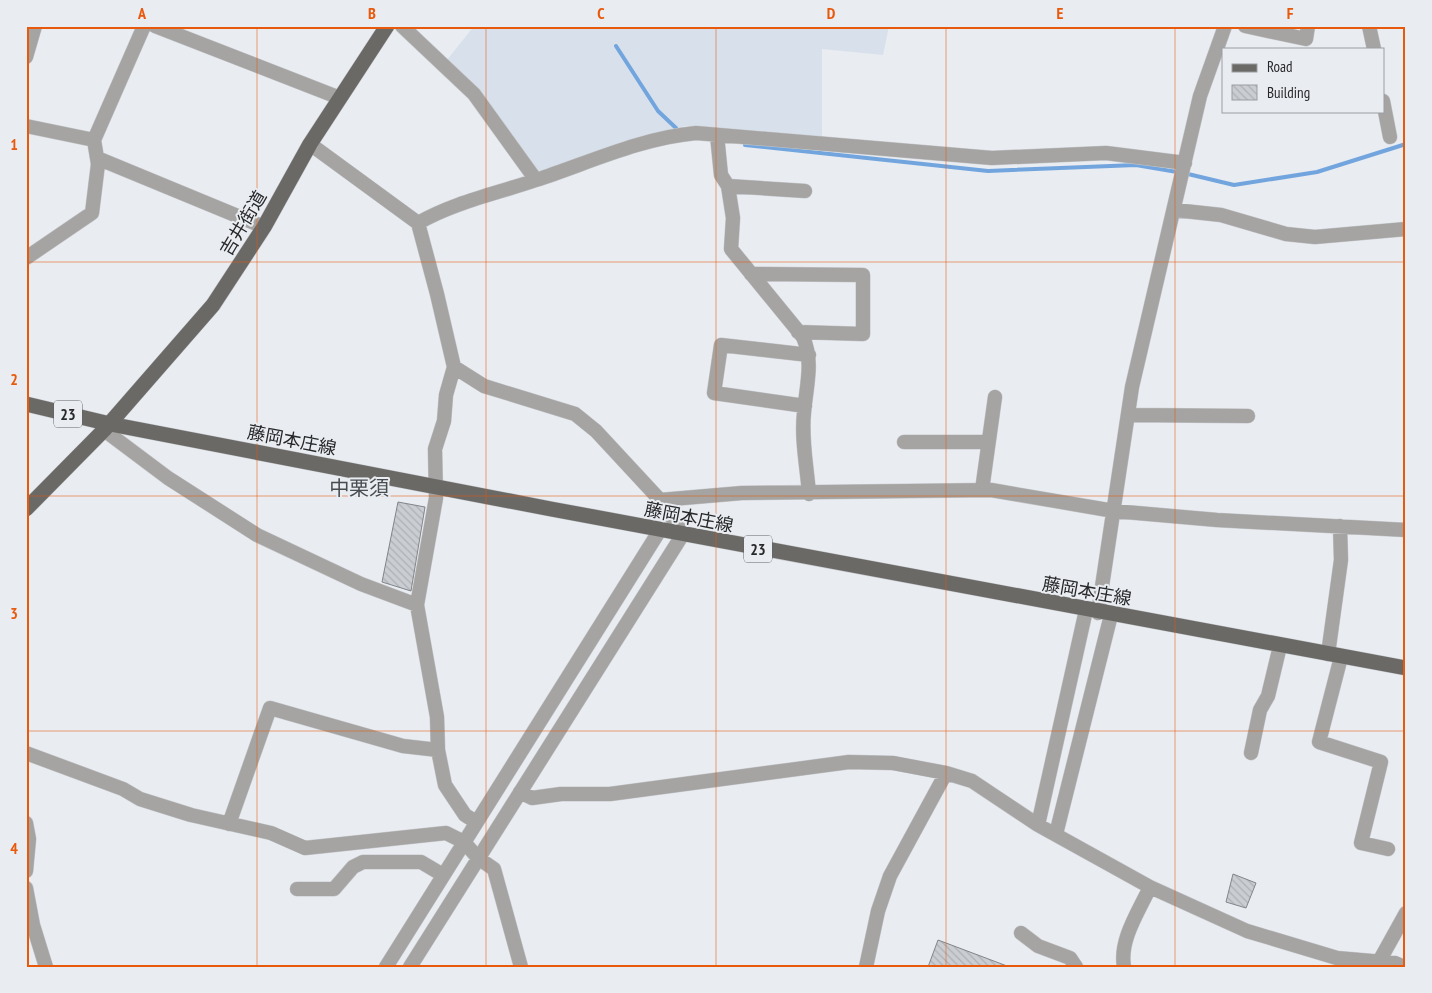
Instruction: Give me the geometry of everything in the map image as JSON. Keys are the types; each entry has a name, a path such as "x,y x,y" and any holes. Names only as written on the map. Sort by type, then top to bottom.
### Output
{"main road":[{"name":"吉井街道","path":"26,510 107,427 214,305 264,227 310,144 387,26"},
{"name":"藤岡本庄線","path":"26,404 107,427 1098,613 1406,668"}],"street":[{"path":"26,57 35,26"},
{"path":"26,258 92,213 97,158 94,140 144,26"},
{"path":"156,26 340,98"},
{"path":"402,26 474,94 536,180"},
{"path":"1056,834 1098,613 1132,387 1200,96 1225,26"},
{"path":"1245,26 1306,39 1308,26"},
{"path":"1369,26 1374,48"},
{"path":"1384,106 1390,137"},
{"path":"26,126 94,140"},
{"path":"418,223 441,210 670,136 696,133 992,158 1106,153 1185,163"},
{"path":"717,135 721,175 728,186 733,218 730,249 798,332 806,344 809,355 804,427 809,494"},
{"path":"310,144 418,223 454,367 446,395 444,421 435,449 437,488 418,605 437,718 438,750 445,785 465,815 476,822"},
{"path":"97,158 264,227"},
{"path":"728,186 805,191"},
{"path":"1174,210 1221,214 1286,234 1315,237 1406,229"},
{"path":"751,274 863,275 863,334 798,332"},
{"path":"805,406 714,393 721,345 809,355"},
{"path":"410,967 683,534 660,500 596,432 575,414 484,386 454,367"},
{"path":"982,490 995,397"},
{"path":"1128,415 1248,416"},
{"path":"107,427 168,478 257,535 361,584 418,605"},
{"path":"904,442 988,442"},
{"path":"660,500 742,493 809,494 982,490 1089,505 1114,511 1217,520 1406,530"},
{"path":"1340,526 1341,560 1334,656 1319,742 1381,762 1361,843 1388,849"},
{"path":"386,967 660,530"},
{"path":"1038,825 1098,613"},
{"path":"1251,753 1260,710 1268,696 1280,646"},
{"path":"229,824 270,708 403,746 438,750"},
{"path":"26,753 123,789 140,799 190,815 271,833 305,848 446,833 464,842 478,858 494,869 521,967"},
{"path":"520,792 532,798 561,794 610,794 849,762 894,763 946,773 972,781 1038,825 1150,887 1247,931 1337,958 1377,965 1395,962 1404,967"},
{"path":"866,967 878,911 890,876 946,773"},
{"path":"26,823 29,839 26,871"},
{"path":"297,889 334,889 353,867 363,862 421,862 443,875"},
{"path":"1124,967 1122,956 1127,939 1150,887"},
{"path":"26,888 30,925 46,967"},
{"path":"1377,965 1406,913"},
{"path":"1021,933 1038,946 1070,958 1076,967"}],"shaded area":[{"path":"474,26 889,26 883,55 822,49 822,137 685,126 539,175 447,60"}],"building":[{"path":"398,502 425,507 411,591 382,582"},
{"path":"1233,874 1256,883 1246,908 1226,902"},
{"path":"938,940 1007,966 1007,967 928,967"}],"waterway":[{"path":"616,46 658,111 676,128"},
{"path":"1188,174 1234,185 1317,172 1406,144"},
{"path":"745,145 988,171 1136,165 1177,172"}],"district":[{"name":"中栗須","path":"359,488"}]}
